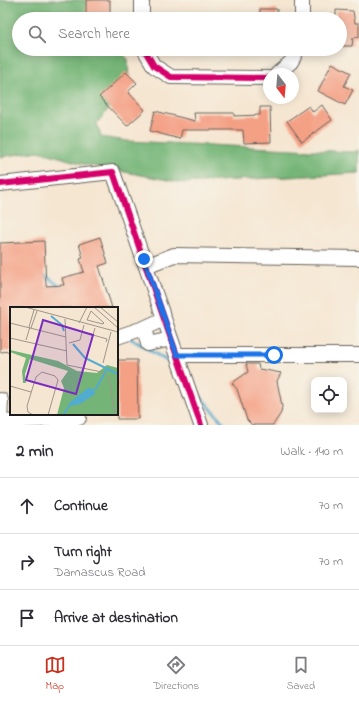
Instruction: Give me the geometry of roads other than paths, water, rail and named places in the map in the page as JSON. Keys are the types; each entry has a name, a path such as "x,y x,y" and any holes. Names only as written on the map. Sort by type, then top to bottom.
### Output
{"street":[{"path":"142,0 142,12"},
{"path":"302,0 302,12"},
{"path":"148,56 154,66 171,77 263,78"},
{"path":"284,68 291,62 294,56"},
{"path":"0,184 113,172 202,425"},
{"path":"146,266 174,255 359,258"},
{"path":"118,337 144,328 164,319"},
{"path":"144,328 148,344 171,339"},
{"path":"177,355 359,355"},
{"path":"1,400 1,423 79,419"}],"waterway":[{"path":"43,274 61,287"},
{"path":"130,338 175,366"},
{"path":"195,390 225,425"}]}
